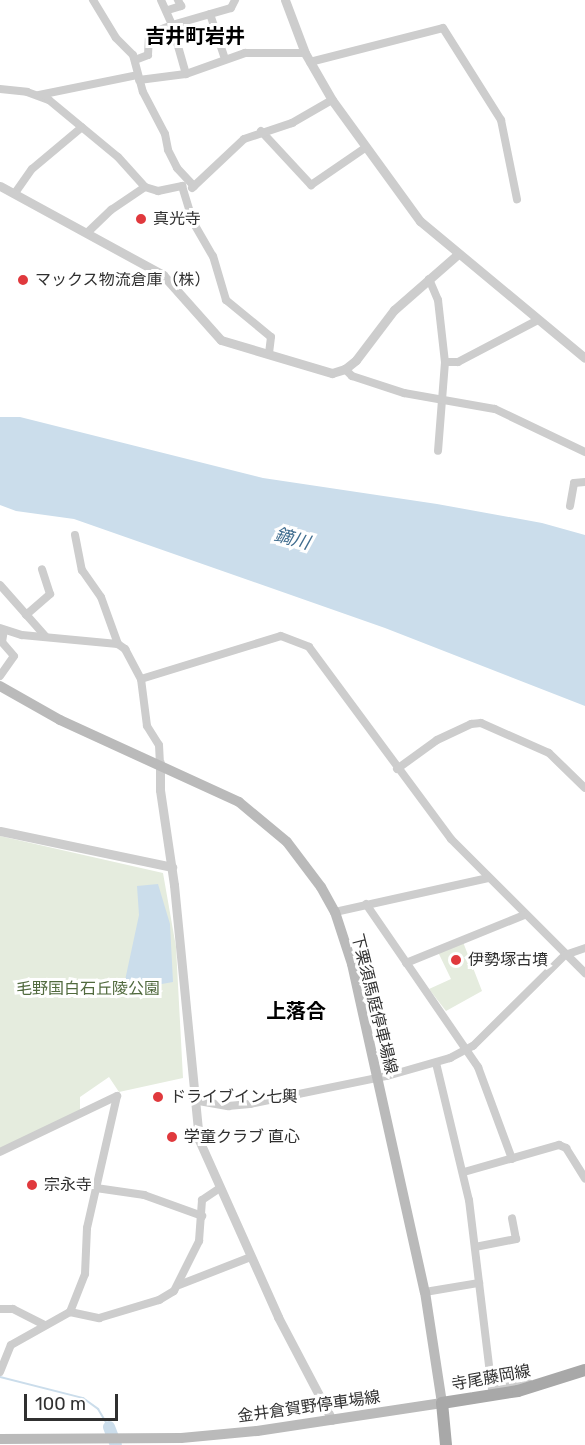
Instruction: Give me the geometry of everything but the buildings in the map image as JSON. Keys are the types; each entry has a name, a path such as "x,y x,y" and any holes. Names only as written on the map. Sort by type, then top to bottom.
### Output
{"main road":[{"name":"下栗須馬庭停車場線","path":"0,686 60,720 239,802 266,822 307,866 335,912 352,964 425,1292 442,1408"},
{"name":"寺尾藤岡線","path":"446,1445 442,1408 518,1391 585,1370"},
{"name":"金井倉賀野停車場線","path":"0,1439 15,1443 181,1438 442,1408"}],"street":[{"path":"93,0 116,38 135,60 138,77 177,168 194,186"},
{"path":"162,0 168,10 186,74"},
{"path":"168,10 181,6 178,0"},
{"path":"135,60 148,55 149,34 231,8 235,0"},
{"path":"285,0 305,52 332,100 420,220 585,358"},
{"path":"210,14 225,59"},
{"path":"310,62 443,28 501,120 517,199"},
{"path":"0,89 38,95 138,77 186,74 225,59 252,52 305,52"},
{"path":"38,95 118,157 145,188 158,191 178,184 186,193 193,222 213,256 226,300 271,337 269,353"},
{"path":"186,193 244,139 261,131 292,123 332,100"},
{"path":"15,193 32,170 82,127"},
{"path":"261,131 311,185 365,148"},
{"path":"0,186 88,232 162,275 220,340 332,373 345,369 394,310 458,254"},
{"path":"88,232 111,210 145,188"},
{"path":"429,279 438,300 445,362 438,451"},
{"path":"445,362 458,362 538,320"},
{"path":"345,369 352,376 380,386 495,409 585,452"},
{"path":"570,506 574,483 585,482"},
{"path":"75,535 82,570 101,597 118,644 130,655 141,679 147,726 159,745 160,790 172,867 193,1100 199,1140 251,1257 332,1420"},
{"path":"26,615 50,594 42,569"},
{"path":"0,585 46,637"},
{"path":"0,676 14,656 2,642 2,629 46,637 118,644"},
{"path":"141,679 289,637 309,647 451,839 524,915 585,973"},
{"path":"397,769 431,743 471,724 482,723 549,753 585,788"},
{"path":"0,831 172,867"},
{"path":"335,912 488,878"},
{"path":"366,904 479,1070 512,1159"},
{"path":"406,963 524,915"},
{"path":"193,1100 228,1106 250,1104 377,1078 436,1063 467,1051 565,955 585,948"},
{"path":"436,1063 464,1172 492,1389 565,1372 570,1376"},
{"path":"0,1152 117,1096 87,1228 84,1275 70,1312"},
{"path":"464,1172 562,1145 585,1179"},
{"path":"96,1188 144,1195 202,1216"},
{"path":"179,1285 199,1241 205,1195 220,1188"},
{"path":"475,1247 516,1239 512,1218"},
{"path":"0,1371 11,1346 35,1334 43,1324 70,1312 99,1318 159,1300 179,1285 251,1257"},
{"path":"425,1292 479,1283"},
{"path":"0,1309 13,1310 43,1324"}],"green space":[{"name":"毛野国白石丘陵公園","path":"0,836 163,873 176,947 183,1078 119,1092 109,1077 80,1097 80,1111 0,1149"},
{"path":"463,942 482,991 446,1011 429,989 451,979 438,952"}],"water":[{"name":"鏑川","path":"0,417 20,417 263,478 437,504 542,523 585,535 585,706 385,628 74,519 16,511 0,505"},
{"path":"158,884 170,924 173,982 134,989 124,985 139,915 137,886"}],"waterway":[{"path":"0,1377 83,1398 98,1409 109,1427"},
{"path":"109,1427 116,1445"}],"place":[{"name":"真光寺","path":"141,219"},
{"name":"マックス物流倉庫（株）","path":"23,280"},
{"name":"伊勢塚古墳","path":"456,960"},
{"name":"ドライブイン七輿","path":"158,1097"},
{"name":"学童クラブ 直心","path":"172,1137"},
{"name":"宗永寺","path":"32,1185"}],"district":[{"name":"吉井町岩井","path":"195,36"},
{"name":"上落合","path":"296,1011"}]}
